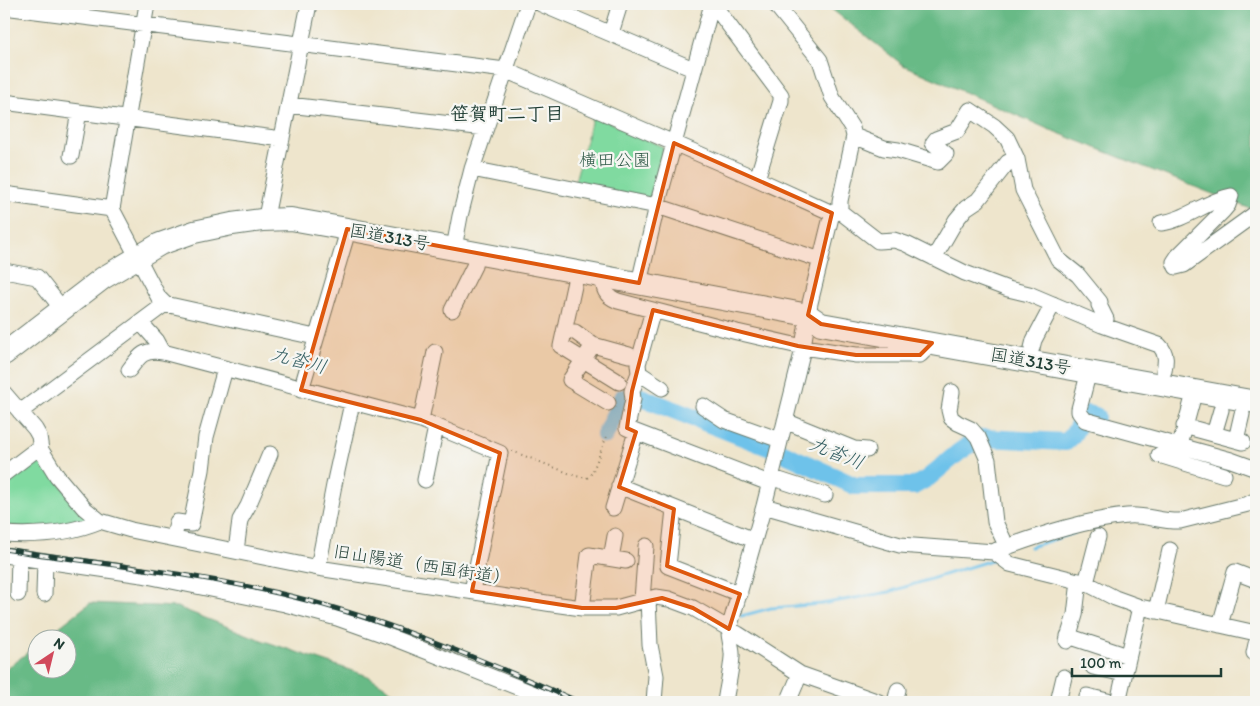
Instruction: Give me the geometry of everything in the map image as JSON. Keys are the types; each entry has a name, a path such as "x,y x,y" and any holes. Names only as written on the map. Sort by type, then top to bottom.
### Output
{"highway":[{"name":"国道313号","path":"4,354 103,278 160,244 194,232 232,224 290,219 477,252 808,315 821,324 1195,390 1249,408"},
{"name":"国道313号","path":"808,315 820,312 1256,389"}],"street":[{"path":"147,4 112,208 165,304 315,338"},
{"path":"262,220 267,212 309,4"},
{"path":"454,248 472,169 528,4"},
{"path":"541,4 693,69"},
{"path":"611,33 620,4"},
{"path":"640,283 657,206 712,4"},
{"path":"712,4 781,95 781,101 758,179"},
{"path":"725,702 732,659 728,639 729,629 764,506 803,347 808,315 821,260 835,212 840,207 854,136 852,128 832,97 820,60 775,4"},
{"path":"4,7 505,70 835,212 878,241 900,242 965,273 1008,289 1029,294 1102,325 1159,345 1165,354 1164,372"},
{"path":"4,102 282,139"},
{"path":"289,105 485,128"},
{"path":"854,136 884,148 898,150 938,162 946,154 933,143 936,138 956,131 970,110 994,126 1007,138 1017,159 1023,190 1058,259 1078,275 1100,302 1099,305 1106,319 1102,325"},
{"path":"71,156 79,112"},
{"path":"934,258 956,220 966,208 978,200 1008,162 1017,159"},
{"path":"472,169 657,206 821,260"},
{"path":"4,194 112,208"},
{"path":"1161,223 1171,222 1216,199 1231,196 1228,205 1223,211 1178,256 1174,262 1176,267 1184,265 1256,213"},
{"path":"302,385 347,229"},
{"path":"452,310 474,266 477,252"},
{"path":"4,271 37,277 63,310"},
{"path":"577,272 560,346 619,382"},
{"path":"603,276 604,291 614,300 803,347 856,355 920,355 932,343"},
{"path":"20,412 165,304"},
{"path":"1032,348 1034,340 1053,304"},
{"path":"653,310 638,364 639,373 627,428 770,480 825,495"},
{"path":"141,323 163,352"},
{"path":"576,332 593,345 629,355"},
{"path":"593,345 570,380 608,403"},
{"path":"129,370 141,355 152,351 163,352 225,369 302,385 352,403 421,420 500,453 472,591"},
{"path":"421,420 436,352"},
{"path":"174,538 177,522 191,524 202,470 206,437 225,369"},
{"path":"1089,371 1079,409 1083,418 1231,460 1256,469"},
{"path":"639,373 662,388"},
{"path":"1176,460 1195,390"},
{"path":"952,392 949,410 951,418 971,430 979,441 988,460 1000,553 1010,564 1082,582 1115,598 1140,607 1256,634"},
{"name":"旧山陽道（西国街道）","path":"4,393 39,436 41,450 56,476 84,508 100,521 131,530 318,568 582,608 616,608 645,600 662,598 680,603 729,629 800,674 874,696"},
{"path":"318,568 352,403"},
{"path":"703,406 724,420 778,448"},
{"path":"1184,426 1239,441 1249,408"},
{"path":"1214,434 1221,410"},
{"path":"785,421 854,449 868,450"},
{"path":"425,480 436,426"},
{"path":"613,508 636,432"},
{"path":"4,474 33,452 41,450"},
{"path":"236,551 240,520 270,454"},
{"path":"1159,455 1224,475"},
{"path":"619,486 754,540"},
{"path":"764,506 900,544 1000,553 1071,526 1128,516 1172,522 1180,521 1248,504 1256,500"},
{"path":"674,509 668,566 740,594"},
{"path":"4,534 21,535 68,530 100,521"},
{"path":"582,608 589,555 618,559 615,536"},
{"path":"1098,537 1082,582 1068,639 1128,656"},
{"path":"646,546 645,600 656,676 654,702"},
{"path":"1156,611 1170,550"},
{"path":"4,555 142,575 294,606 337,618 402,641 555,702"},
{"path":"18,594 19,557"},
{"path":"44,594 45,561"},
{"path":"1220,625 1235,572 1256,580"},
{"path":"1118,702 1140,607"},
{"path":"1093,667 1124,674"},
{"path":"788,702 800,674"},
{"path":"1058,702 1064,678"},
{"path":"1087,696 1111,702"}],"path":[{"path":"500,453 502,447 576,476 587,478 592,473 607,436"}],"highlighted area":[{"path":"674,143 832,213 808,315 821,324 932,343 920,355 856,355 798,346 653,310 632,391 627,428 636,432 619,487 674,509 667,566 740,594 729,629 693,608 662,598 616,608 582,608 472,591 500,453 421,420 301,390 347,229 639,283"}],"green space":[{"path":"825,4 1256,4 1256,211 1048,129 903,65"},
{"name":"横田公園","path":"593,115 663,147 657,193 649,198 574,185"},
{"path":"31,459 41,460 86,517 86,521 27,528 4,525 4,480"},
{"path":"90,603 177,607 264,641 368,676 410,702 4,702 4,671 28,652 28,678 78,678 78,628 58,628"}],"waterway":[{"name":"九沓川","path":"605,435 622,398 638,396 781,452 855,486 914,486 928,478 975,441 983,438 1066,442 1087,414 1096,416"},
{"path":"1030,547 1074,533"},
{"path":"741,616 771,608 821,604 889,592 995,559"}],"railway":[{"path":"4,549 231,583 306,600 410,633 512,673 579,702"}],"district":[{"name":"笹賀町二丁目","path":"507,113"}]}
